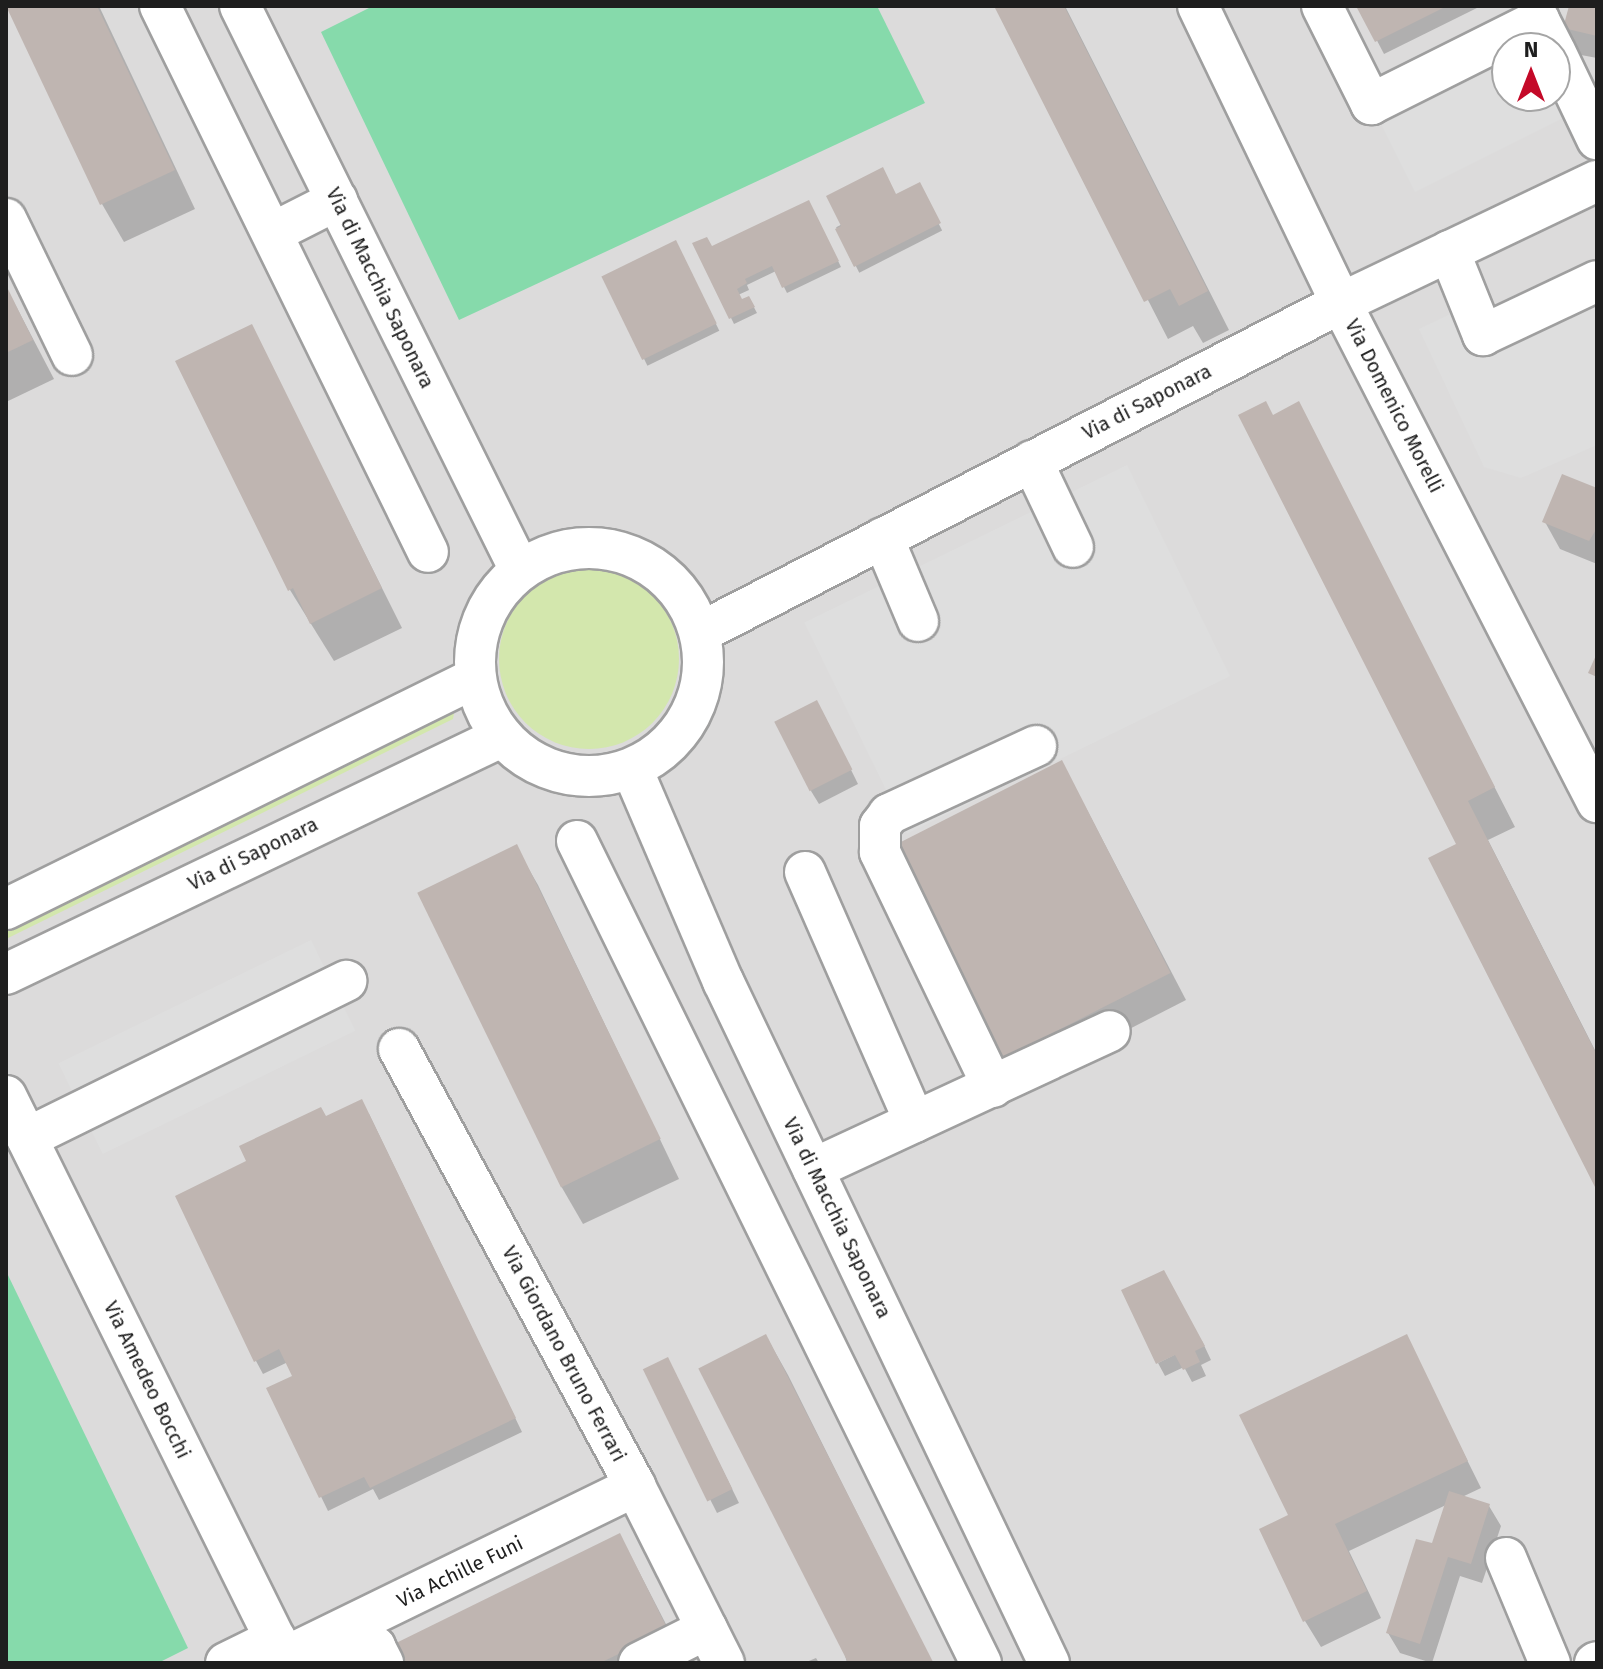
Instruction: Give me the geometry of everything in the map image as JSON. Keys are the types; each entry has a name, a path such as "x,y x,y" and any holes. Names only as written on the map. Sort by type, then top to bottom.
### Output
{"street":[{"path":"160,6 428,552"},
{"name":"Via di Macchia Saponara","path":"240,6 520,570"},
{"name":"Via Domenico Morelli","path":"1198,6 1341,303 1597,802"},
{"path":"1322,6 1371,104 1548,31 1597,139"},
{"name":"Via di Saponara","path":"701,632 1341,303 1597,181"},
{"path":"272,233 337,200"},
{"path":"6,219 72,355"},
{"path":"1449,251 1483,335 1597,281"},
{"path":"1032,461 1073,547"},
{"path":"883,538 918,621"},
{"path":"590,547 627,553 660,571 685,598 701,632 705,665 699,698 684,728 661,752 632,769 597,777 562,774 529,760 501,737 484,709 475,678 475,647 483,618 498,591 520,570 553,553 590,547"},
{"path":"6,909 475,678"},
{"name":"Via di Saponara","path":"6,974 501,737"},
{"path":"993,1087 880,852 880,826 889,814 1036,746"},
{"name":"Via di Macchia Saponara","path":"632,769 723,981 1049,1663"},
{"path":"577,841 981,1663"},
{"path":"805,872 915,1122"},
{"path":"27,1138 346,981"},
{"path":"813,1169 1110,1031"},
{"name":"Via Giordano Bruno Ferrari","path":"399,1049 635,1486 715,1646"},
{"name":"Via Amedeo Bocchi","path":"6,1096 282,1653"},
{"path":"787,1267 846,1238"},
{"name":"Via Achille Funi","path":"226,1663 282,1653 635,1486"},
{"path":"1506,1558 1550,1663"},
{"path":"639,1663 715,1646"},
{"path":"342,1663 375,1647 383,1663"}],"shaded area":[{"path":"6,6 1597,6 1597,1663 6,1663"},
{"path":"1539,20 1545,32 1515,32"},
{"path":"1491,44 1491,112 1571,112 1571,103 1583,108 1415,192 1371,104"},
{"path":"1597,296 1597,445 1521,478 1484,467 1419,329 1463,308 1483,349"},
{"path":"1127,465 1230,676 907,834 804,622"},
{"path":"311,940 355,1031 103,1154 58,1063"}],"green space":[{"path":"373,6 877,6 925,103 459,320 321,32"},
{"path":"589,569 623,576 639,584 652,596 664,609 672,625 679,659 672,693 664,709 652,722 639,734 623,742 589,749 555,742 539,734 526,722 514,709 506,693 499,659 506,625 514,609 526,596 539,584 555,576"},
{"path":"455,707 453,719 6,939 6,922"},
{"path":"6,1271 188,1648 158,1663 6,1663"}],"building":[{"path":"6,6 97,6 175,170 100,205"},
{"path":"994,6 1064,6 1208,291 1179,306 1170,289 1144,302"},
{"path":"1356,6 1447,6 1375,42"},
{"path":"1569,6 1597,6 1597,36 1563,28"},
{"path":"883,167 896,194 920,182 941,223 854,267 835,229 841,226 826,196"},
{"path":"809,200 839,261 782,288 772,266 745,279 747,283 737,289 742,299 749,296 755,307 729,319 692,243 707,237 712,246"},
{"path":"676,240 717,324 642,360 601,276"},
{"path":"6,285 33,340 6,353"},
{"path":"252,324 382,588 310,624 293,588 288,591 175,361"},
{"path":"1266,401 1273,415 1299,401 1495,787 1468,801 1597,1055 1597,1191 1428,858 1456,844 1238,415"},
{"path":"1562,474 1597,488 1597,528 1589,541 1542,522"},
{"path":"1597,653 1597,677 1588,673"},
{"path":"817,700 852,769 810,791 774,722"},
{"path":"1062,760 1171,973 1003,1058 894,845"},
{"path":"517,844 661,1139 561,1187 417,893"},
{"path":"362,1099 516,1418 370,1488 364,1477 319,1498 266,1388 292,1376 279,1349 254,1362 175,1196 246,1161 239,1146 321,1107 326,1116"},
{"path":"1164,1270 1205,1346 1195,1351 1200,1362 1183,1370 1175,1355 1156,1364 1121,1290"},
{"path":"766,1334 933,1662 848,1663 698,1369"},
{"path":"1407,1334 1468,1461 1335,1524 1367,1591 1303,1622 1259,1529 1288,1515 1239,1415"},
{"path":"668,1357 732,1489 707,1501 643,1369"},
{"path":"1449,1491 1490,1504 1471,1564 1448,1557 1420,1644 1386,1633 1416,1539 1432,1543"},
{"path":"620,1533 668,1630 600,1663 401,1663 392,1645"}]}
